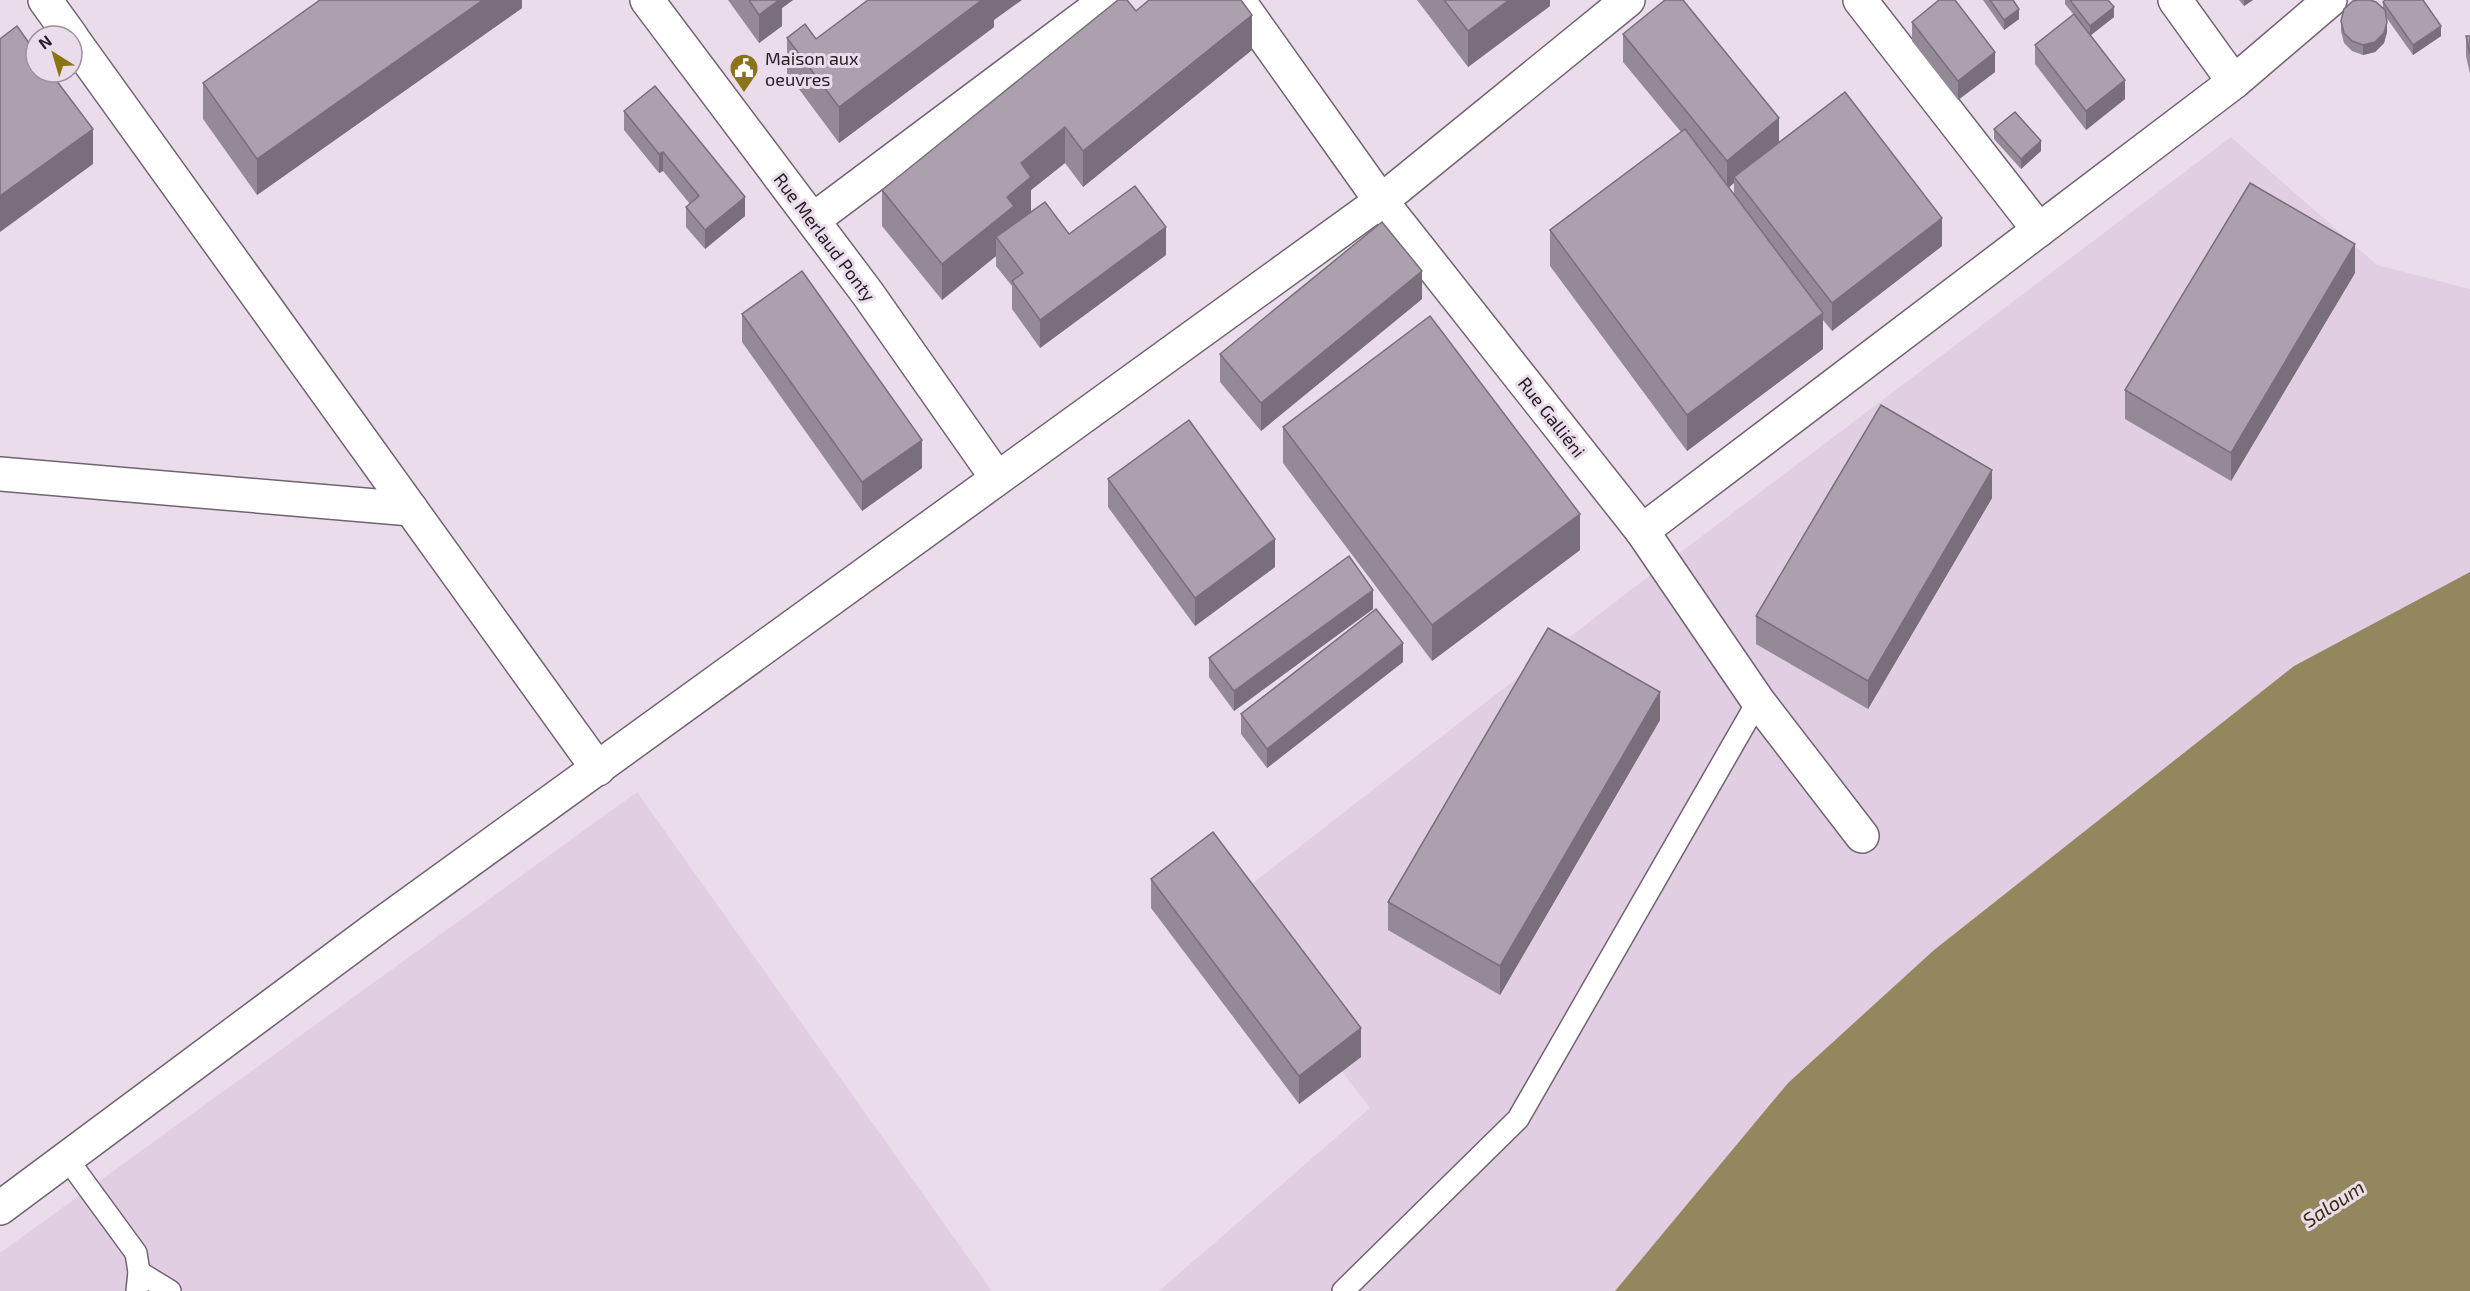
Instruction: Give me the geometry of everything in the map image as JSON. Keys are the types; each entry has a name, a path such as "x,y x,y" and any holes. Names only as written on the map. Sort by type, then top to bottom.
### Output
{"street":[{"path":"45,0 62,24"},
{"name":"Rue Merlaud Ponty","path":"647,0 813,220 997,478"},
{"path":"813,220 1107,0"},
{"name":"Rue Galliéni","path":"1238,0 1381,201 1642,531 1758,701 1862,836"},
{"path":"0,1208 68,1160 379,926 1381,201 1629,0"},
{"path":"1860,0 2039,230"},
{"path":"2175,0 2234,82"},
{"path":"1642,531 2234,82 2330,0"},
{"path":"84,55 598,769"},
{"path":"0,474 411,509"}],"lane":[{"path":"1343,1291 1518,1119 1758,701"},
{"path":"68,1160 136,1253 138,1282 170,1291"}],"shaded area":[{"path":"2231,137 2377,265 2470,289 2470,572 2294,666 1934,950 1788,1083 1615,1291 1159,1291 1370,1108 1218,910 1624,595"},
{"path":"637,792 992,1291 0,1291 0,1253"}],"water":[{"name":"Saloum","path":"2470,572 2470,1291 1615,1291 1788,1083 1934,950 2294,666"}],"building":[{"path":"320,0 483,0 257,159 203,83"},
{"path":"749,0 779,0 759,15"},
{"path":"868,0 982,0 839,107 787,38 805,24 816,39"},
{"path":"1118,0 1127,0 1136,11 1149,0 1241,0 1252,15 1083,151 1065,127 1021,163 1031,177 1007,197 1014,206 942,264 882,190"},
{"path":"1444,0 1509,0 1468,31"},
{"path":"1665,0 1683,0 1779,118 1727,161 1623,34"},
{"path":"1939,0 1955,0 1995,52 1958,81 1912,22"},
{"path":"1990,0 2013,0 2019,9 2004,20"},
{"path":"2070,0 2108,0 2114,7 2090,26"},
{"path":"2385,0 2423,0 2441,26 2413,45 2383,2"},
{"path":"2353,1 2376,2 2385,10 2387,22 2384,33 2375,42 2363,45 2352,41 2344,33 2341,21 2344,9"},
{"path":"2074,14 2125,80 2086,111 2035,45"},
{"path":"17,26 24,36 24,84 59,84 93,129 0,196 0,39"},
{"path":"2466,36 2470,36 2470,54"},
{"path":"655,86 745,197 705,230 686,207 699,196 663,152 659,154 624,111"},
{"path":"1845,92 1942,218 1832,303 1734,177"},
{"path":"2015,112 2041,141 2021,159 1994,129"},
{"path":"1685,129 1823,313 1687,415 1550,230"},
{"path":"2250,183 2355,244 2231,453 2125,390"},
{"path":"1135,186 1166,227 1040,320 1012,281 1023,273 996,237 1045,202 1069,234"},
{"path":"1382,222 1422,271 1261,403 1220,354"},
{"path":"802,271 922,440 862,482 742,314"},
{"path":"1430,316 1580,514 1432,625 1283,427"},
{"path":"1881,405 1992,470 1868,681 1756,616"},
{"path":"1189,420 1275,539 1195,598 1108,479"},
{"path":"1349,556 1373,590 1234,691 1209,658"},
{"path":"1376,609 1403,643 1267,749 1241,714"},
{"path":"1548,628 1660,692 1500,966 1388,902"},
{"path":"1213,832 1361,1028 1299,1076 1151,879"}],"place":[{"name":"Maison aux oeuvres","path":"744,94"}]}
